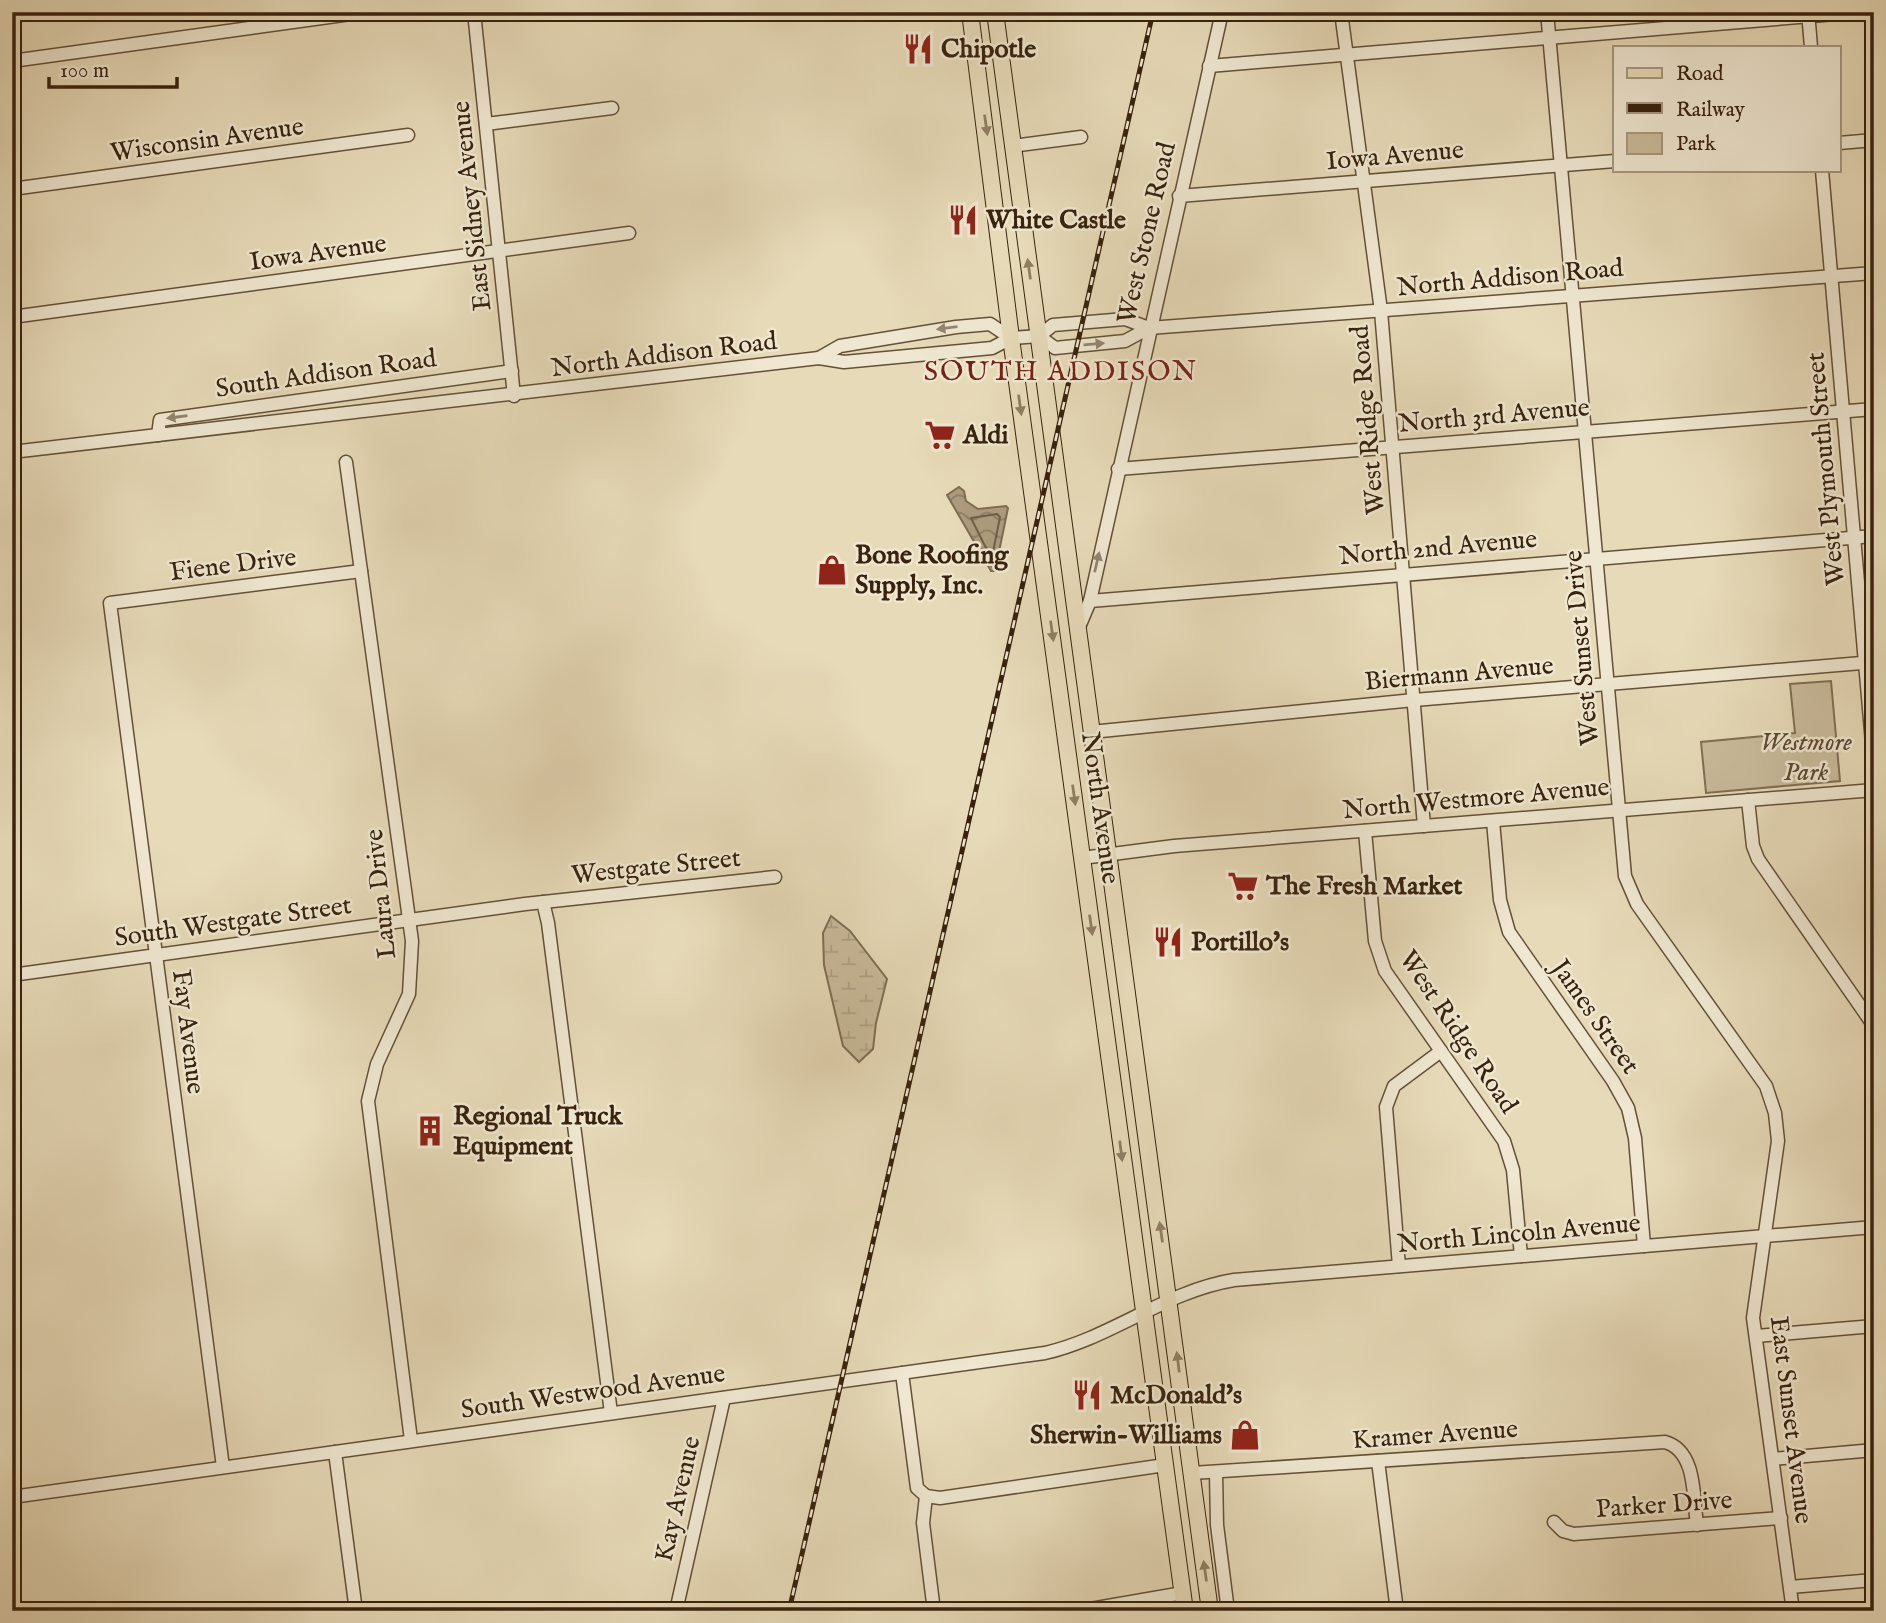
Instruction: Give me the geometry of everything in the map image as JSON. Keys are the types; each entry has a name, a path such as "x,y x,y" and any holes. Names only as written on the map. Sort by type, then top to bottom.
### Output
{"main road":[{"name":"North Avenue","path":"970,12 1010,338 1185,1611"},
{"name":"North Avenue","path":"995,12 1210,1611"}],"street":[{"path":"12,61 365,12"},
{"name":"East Sidney Avenue","path":"474,12 514,396"},
{"name":"West Stone Road","path":"1079,627 1090,601 1149,328 1222,12"},
{"name":"West Ridge Road","path":"1341,12 1381,311 1424,826"},
{"name":"West Sunset Drive","path":"1547,12 1623,862 1632,894 1755,1070 1773,1103 1778,1141 1763,1236"},
{"path":"1209,66 1808,14 1860,12"},
{"path":"1808,14 1811,46"},
{"path":"486,124 612,108"},
{"name":"Wisconsin Avenue","path":"12,190 408,135"},
{"path":"1012,146 1081,137"},
{"path":"1840,143 1874,140"},
{"name":"Iowa Avenue","path":"1179,196 1613,161"},
{"name":"West Plymouth Street","path":"1822,172 1869,663 1874,766"},
{"name":"Iowa Avenue","path":"12,317 498,253 629,233"},
{"name":"North Addison Road","path":"1039,336 1055,348 1125,341 1149,328 1874,273"},
{"name":"North Addison Road","path":"514,396 819,358 844,362 992,348 1010,338 1039,336 1053,324 1125,319 1149,328"},
{"name":"North Addison Road","path":"819,358 840,346 956,327 990,324 1010,338"},
{"name":"South Addison Road","path":"158,435 160,420 512,371"},
{"name":"South Addison Road","path":"13,452 514,396"},
{"name":"North 3rd Avenue","path":"1118,469 1874,409"},
{"path":"12,438 13,452"},
{"name":"Laura Drive","path":"346,462 410,920 409,994 377,1064 368,1101 411,1440"},
{"name":"North 2nd Avenue","path":"1090,601 1874,536"},
{"name":"Fiene Drive","path":"110,603 361,571"},
{"name":"Fay Avenue","path":"110,603 223,1467"},
{"name":"Biermann Avenue","path":"1091,732 1414,700 1869,663"},
{"name":"North Westmore Avenue","path":"1082,858 1365,831 1874,790"},
{"path":"1748,800 1753,846 1758,859 1874,1027"},
{"name":"James Street","path":"1493,821 1500,900 1509,933 1613,1081 1628,1108 1635,1138 1644,1246"},
{"name":"West Ridge Road","path":"1365,831 1379,957 1397,989 1508,1148 1513,1170 1521,1256"},
{"name":"Westgate Street","path":"543,902 775,877"},
{"path":"543,902 611,1413"},
{"name":"South Westgate Street","path":"12,975 543,902"},
{"path":"1399,1266 1386,1107 1394,1086 1441,1051"},
{"name":"North Lincoln Avenue","path":"1170,1300 1223,1282 1874,1227"},
{"name":"East Sunset Avenue","path":"1763,1236 1753,1304 1793,1611"},
{"name":"South Westwood Avenue","path":"12,1497 1072,1347 1170,1300"},
{"path":"1756,1336 1874,1326"},
{"path":"902,1373 917,1488 926,1496 952,1496 1165,1465"},
{"name":"Kay Avenue","path":"676,1611 724,1398"},
{"name":"Kramer Avenue","path":"1192,1473 1660,1442 1679,1448 1690,1471 1697,1525"},
{"path":"1773,1459 1874,1450"},
{"path":"335,1452 356,1611"},
{"path":"1378,1461 1398,1611"},
{"path":"1216,1473 1217,1525 1228,1611"},
{"path":"926,1496 923,1523 934,1611"},
{"name":"Parker Drive","path":"1554,1522 1563,1531 1574,1534 1781,1518"},
{"path":"1790,1587 1874,1580"},
{"path":"1079,1611 1183,1593"}],"green space":[{"name":"Westmore Park","path":"1831,681 1840,781 1706,793 1701,742 1795,733 1790,684"},
{"path":"831,916 850,931 887,979 876,1023 873,1049 859,1062 843,1046 824,965 823,933"}],"water":[{"path":"959,487 964,491 966,501 978,509 1008,508 995,571 991,571 947,495"}],"railway":[{"path":"789,1611 1153,12"}],"place":[{"name":"Chipotle","path":"918,49"},
{"name":"White Castle","path":"963,220"},
{"name":"Aldi","path":"940,435"},
{"name":"Bone Roofing Supply, Inc.","path":"832,570"},
{"name":"The Fresh Market","path":"1243,886"},
{"name":"Portillo's","path":"1168,942"},
{"name":"Regional Truck Equipment","path":"430,1131"},
{"name":"McDonald's","path":"1087,1395"},
{"name":"Sherwin-Williams","path":"1245,1435"}],"district":[{"name":"SOUTH ADDISON","path":"1061,372"}]}
